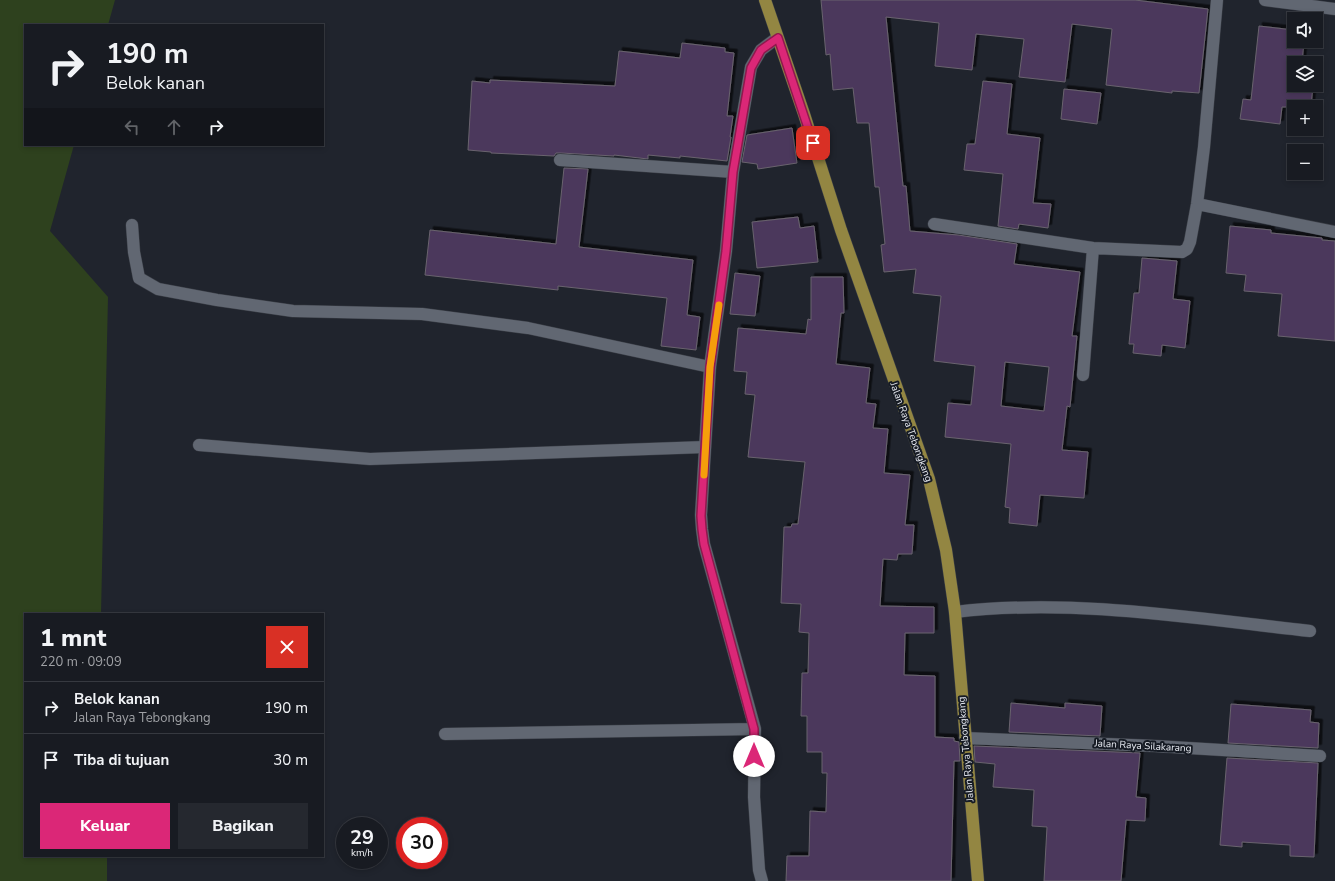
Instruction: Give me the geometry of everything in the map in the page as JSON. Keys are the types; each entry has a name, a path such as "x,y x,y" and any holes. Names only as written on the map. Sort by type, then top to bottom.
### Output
{"main road":[{"name":"Jalan Raya Tebongkang","path":"764,0 804,114 841,230 929,479 946,550 955,612 978,881"}],"street":[{"path":"934,224 1093,248 1182,252 1187,249 1190,242 1197,204 1204,147 1217,0"},
{"path":"1265,0 1335,9"},
{"path":"762,881 759,870 754,797 754,729 703,537 701,516 710,367 726,251 733,172 751,68 761,50 778,38"},
{"path":"560,160 733,172"},
{"path":"1197,204 1335,232"},
{"path":"132,225 138,278 158,289 217,300 293,311 422,314 528,328 710,367"},
{"path":"1083,375 1093,248"},
{"path":"199,445 370,459 705,447"},
{"path":"955,612 980,609 1084,607 1310,631"},
{"path":"444,734 754,729"},
{"name":"Jalan Raya Silakarang","path":"965,738 1155,746 1320,756"}],"green space":[{"path":"0,0 115,0 108,24 24,24 24,146 74,146 50,231 108,297 101,613 24,613 24,857 107,857 107,881 0,881"}],"building":[{"path":"821,0 1135,0 1208,9 1199,93 1172,91 1172,93 1106,85 1112,29 1072,24 1065,82 1019,77 1024,39 976,34 972,70 935,66 939,23 886,17 903,186 906,186 910,231 958,235 1017,244 1014,264 1080,272 1072,336 1077,336 1070,407 1067,406 1062,450 1088,452 1084,498 1040,495 1037,526 1009,523 1010,508 1005,507 1011,444 945,437 948,403 971,405 975,366 934,361 941,296 913,293 916,269 884,272 881,245 885,244 879,187 875,187 869,123 857,123 853,88 833,90 830,54 826,55","holes":["1005,362 1049,367 1044,411 1001,406"]},
{"path":"1259,26 1287,29 1287,48 1303,48 1303,56 1287,56 1287,92 1312,92 1312,100 1287,100 1287,107 1282,107 1280,124 1240,119 1243,99 1251,100"},
{"path":"682,43 725,48 725,52 734,53 727,116 733,116 727,161 680,156 680,158 648,155 648,159 614,155 556,153 554,156 491,153 468,150 472,81 490,83 490,80 615,86 619,51 680,58"},
{"path":"983,81 1012,84 1007,134 1040,138 1033,203 1051,204 1048,228 1019,224 1018,229 998,226 1003,174 964,170 967,144 975,144"},
{"path":"1064,89 1101,93 1097,124 1061,119"},
{"path":"792,128 797,163 758,169 757,164 742,162 747,135"},
{"path":"564,168 588,169 579,247 693,260 687,315 700,317 696,350 661,346 667,298 558,286 558,290 425,275 430,230 556,244"},
{"path":"798,217 800,228 814,226 818,262 757,268 752,222"},
{"path":"1230,226 1271,230 1271,233 1322,238 1322,240 1335,241 1335,341 1278,336 1282,294 1244,291 1246,275 1226,273"},
{"path":"1142,258 1177,261 1173,299 1190,301 1185,348 1162,345 1161,356 1133,353 1134,344 1129,344 1134,293 1139,293"},
{"path":"735,273 760,276 755,316 730,314"},
{"path":"811,277 843,277 844,313 841,313 836,364 870,368 866,403 876,404 873,428 888,429 884,473 910,475 905,525 914,525 912,554 898,554 897,560 883,559 880,606 934,607 934,633 905,633 904,675 935,676 935,737 954,738 954,741 959,742 960,761 954,761 951,881 786,881 787,856 809,856 810,811 826,812 827,773 822,773 822,752 807,752 807,716 801,716 802,673 808,673 809,633 799,632 801,604 781,603 784,527 791,527 792,524 798,524 805,462 748,457 755,395 745,394 747,372 734,371 738,328 806,334 808,319 811,320"},
{"path":"1011,703 1065,708 1065,703 1102,706 1100,736 1009,732"},
{"path":"1231,704 1311,710 1310,722 1319,723 1318,748 1228,743"},
{"path":"974,746 1140,753 1136,797 1146,798 1145,821 1126,820 1121,881 1044,881 1047,827 1032,826 1034,790 993,787 995,764 975,762"},
{"path":"1227,758 1318,763 1314,857 1290,856 1290,845 1242,842 1242,847 1220,845"}],"slow traffic":[{"path":"704,475 710,367 719,305"}],"route":[{"path":"754,756 754,729 704,544 701,516 710,367 726,251 733,172 751,68 761,50 778,38 813,143"}]}
